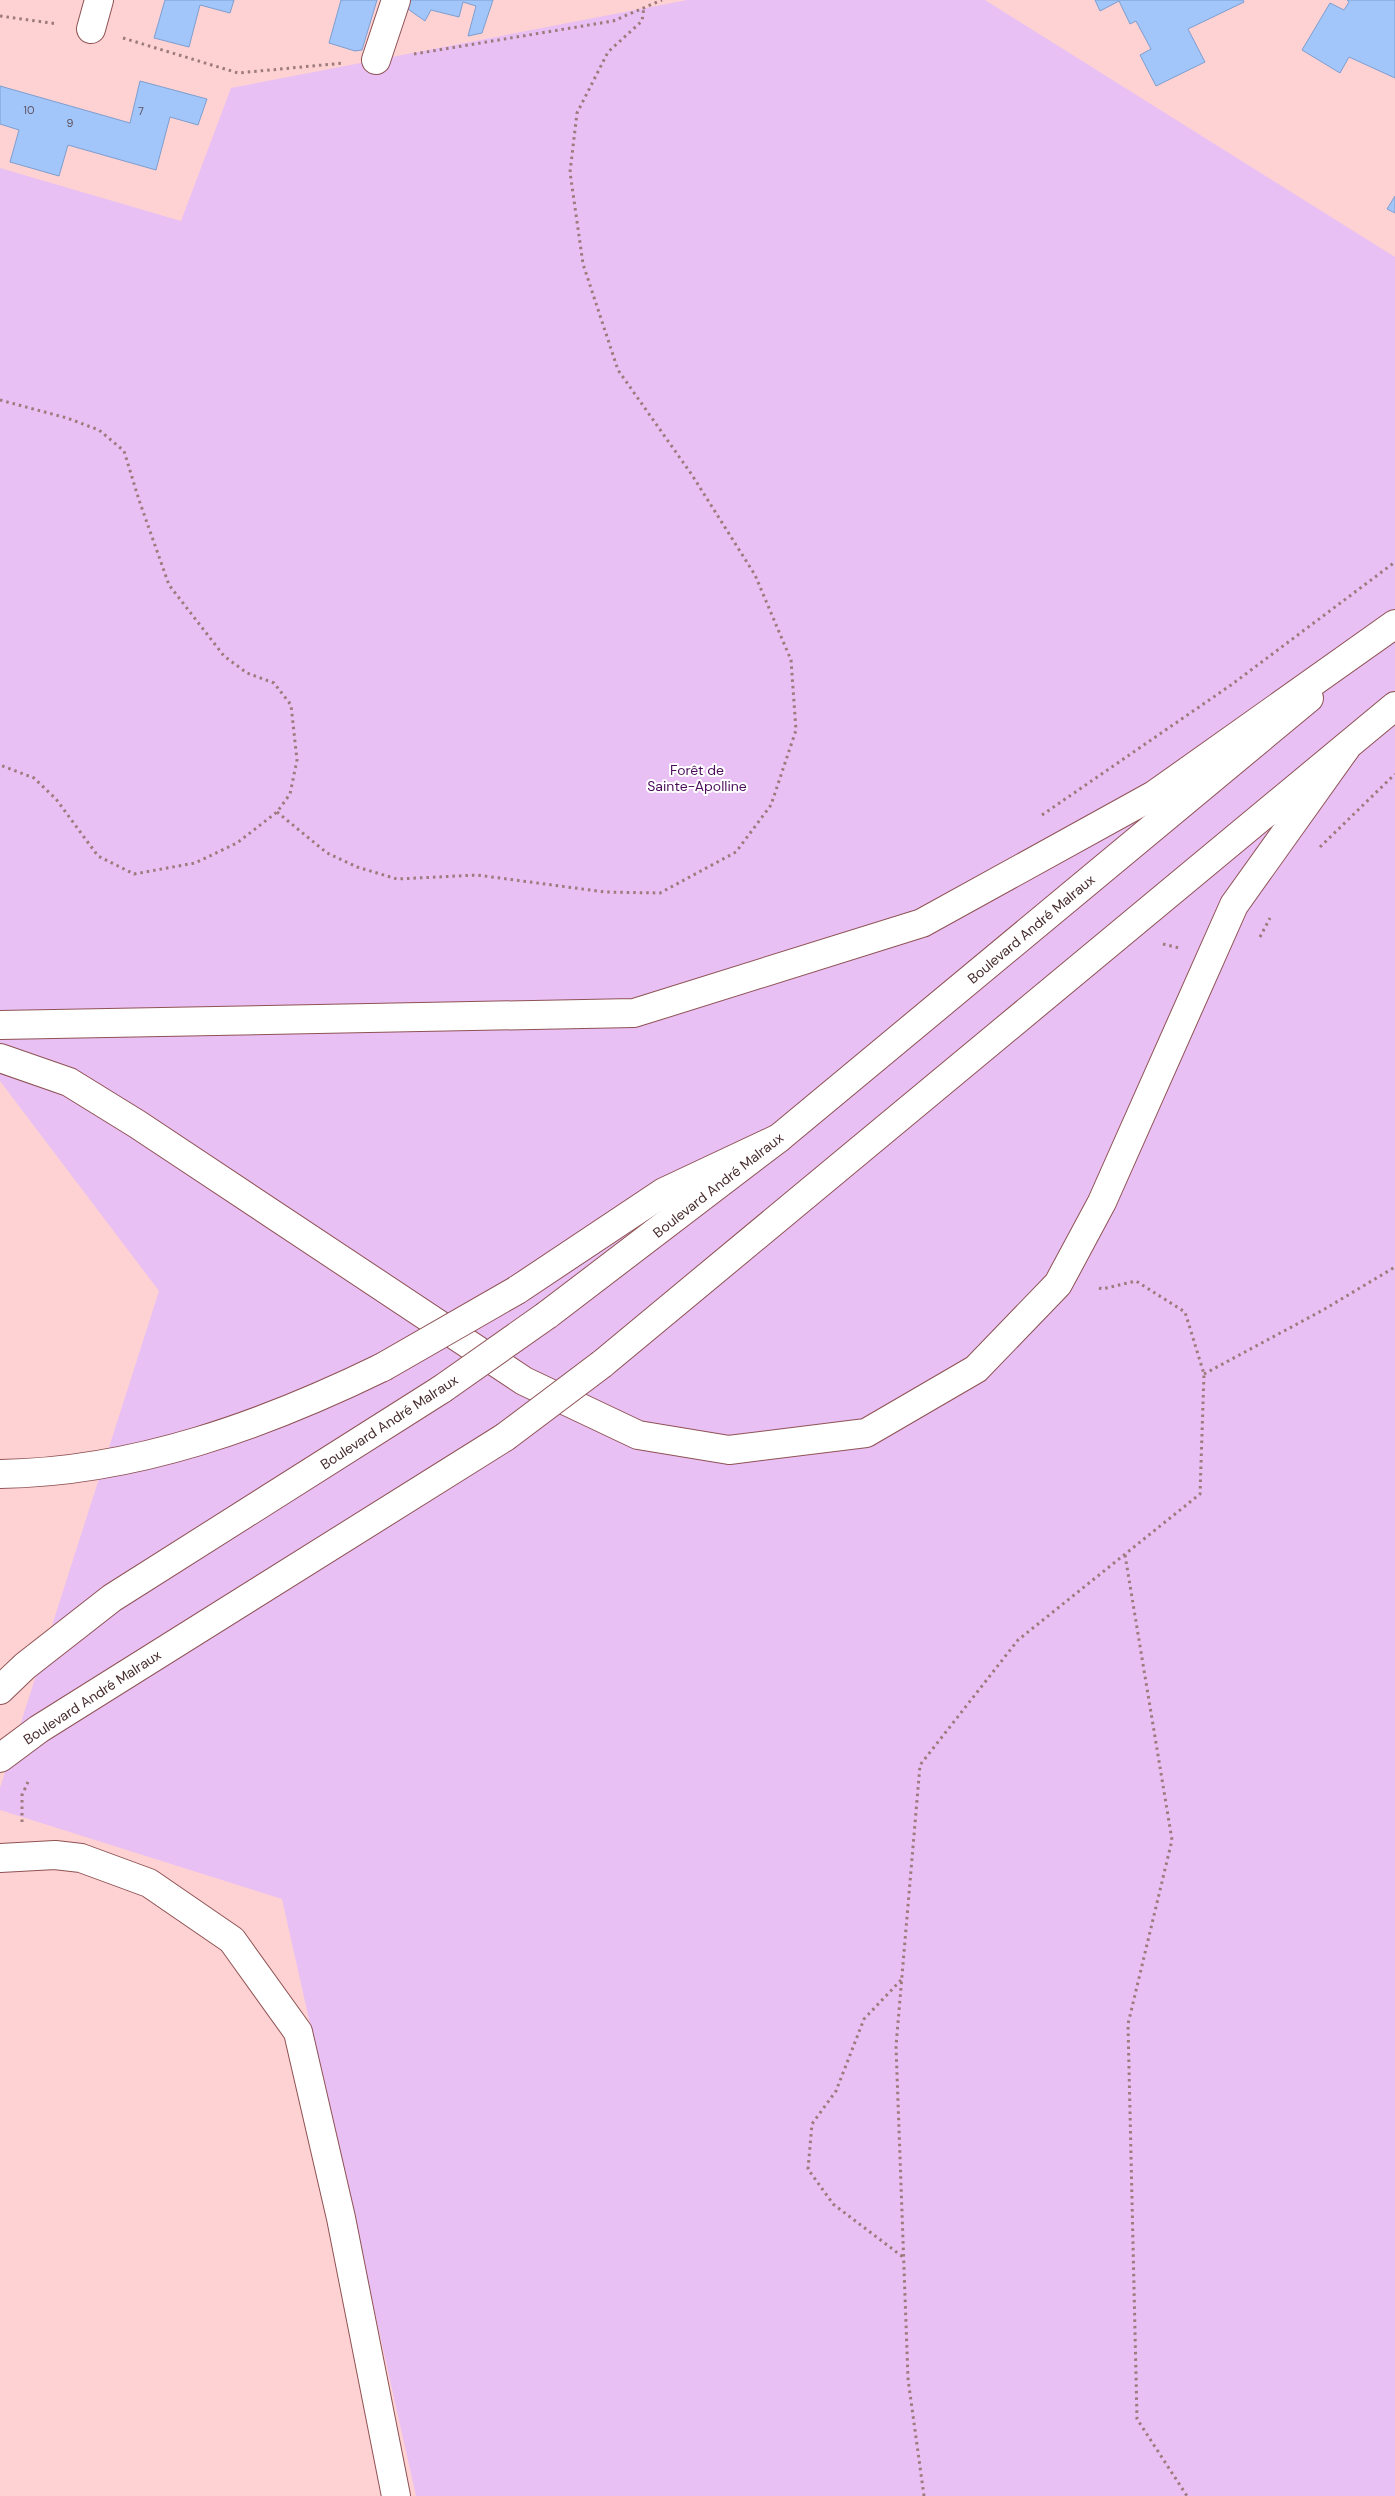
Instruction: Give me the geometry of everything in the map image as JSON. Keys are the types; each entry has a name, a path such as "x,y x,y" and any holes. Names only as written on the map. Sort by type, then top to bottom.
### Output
{"main road":[{"path":"91,29 99,0"},
{"path":"376,60 396,0"},
{"path":"0,1025 634,1013 922,923 1154,795 1395,625"},
{"name":"Boulevard André Malraux","path":"0,1690 26,1666 112,1598 442,1389 548,1315 779,1138 1395,625"},
{"name":"Boulevard André Malraux","path":"0,1758 40,1729 505,1437 602,1364 1395,706"},
{"path":"0,1058 69,1082 137,1124 524,1381 638,1435 729,1450 866,1433 976,1369 1058,1284 1102,1202 1234,905 1346,748"},
{"path":"0,1474 37,1473 140,1457 216,1437 324,1396 383,1367 517,1290 664,1192 779,1138"},
{"path":"0,1858 55,1855 81,1858 149,1883 232,1940 298,2032 342,2218 396,2496"}],"path":[{"path":"277,812 327,853 357,867 397,879 477,875 605,892 660,893 736,852 771,805 796,730 791,660 755,575 692,475 618,370 583,264 570,172 577,113 608,52 642,20 644,7"},
{"path":"0,16 91,29"},
{"path":"0,400 67,418 99,430 124,451 169,585 224,656 247,673 274,683 291,705 297,760 290,794 277,812 236,843 195,863 134,874 98,856 56,799 34,778 0,765"},
{"path":"1036,819 1231,685 1395,562"},
{"path":"1319,848 1395,774"},
{"path":"1257,943 1274,909"},
{"path":"1204,1374 1323,1310 1395,1267"},
{"path":"924,2496 908,2379 896,2046 920,1765 1018,1640 1200,1494 1204,1374 1184,1312 1136,1282 1102,1289 1087,1283"},
{"path":"1125,1554 1172,1840 1128,2024 1137,2419 1187,2496"},
{"path":"22,1828 22,1794 29,1779"},
{"path":"902,1979 864,2019 836,2091 812,2124 808,2169 833,2204 903,2258"}],"green space":[{"name":"Forêt de Sainte-Apolline","path":"687,0 985,0 1395,257 1395,2496 416,2496 282,1899 0,1810 0,1788 159,1291 0,1081 0,168 181,221 231,88"}],"building":[{"path":"165,0 234,0 230,13 200,5 189,47 154,38"},
{"path":"341,0 377,0 362,50 355,51 329,43"},
{"path":"407,0 493,0 482,33 468,36 476,6 463,2 459,17 431,10 425,21 405,7"},
{"path":"1095,0 1243,0 1244,2 1188,29 1205,62 1156,86 1140,55 1151,49 1136,21 1130,24 1119,1 1100,11"},
{"path":"1347,0 1395,0 1395,78 1349,57 1340,73 1302,50 1330,3 1344,10 1349,2"},
{"path":"140,81 207,99 198,125 170,117 156,170 68,145 59,176 10,162 19,130 0,124 0,86 130,123"},
{"path":"1395,196 1395,213 1387,209"}]}
